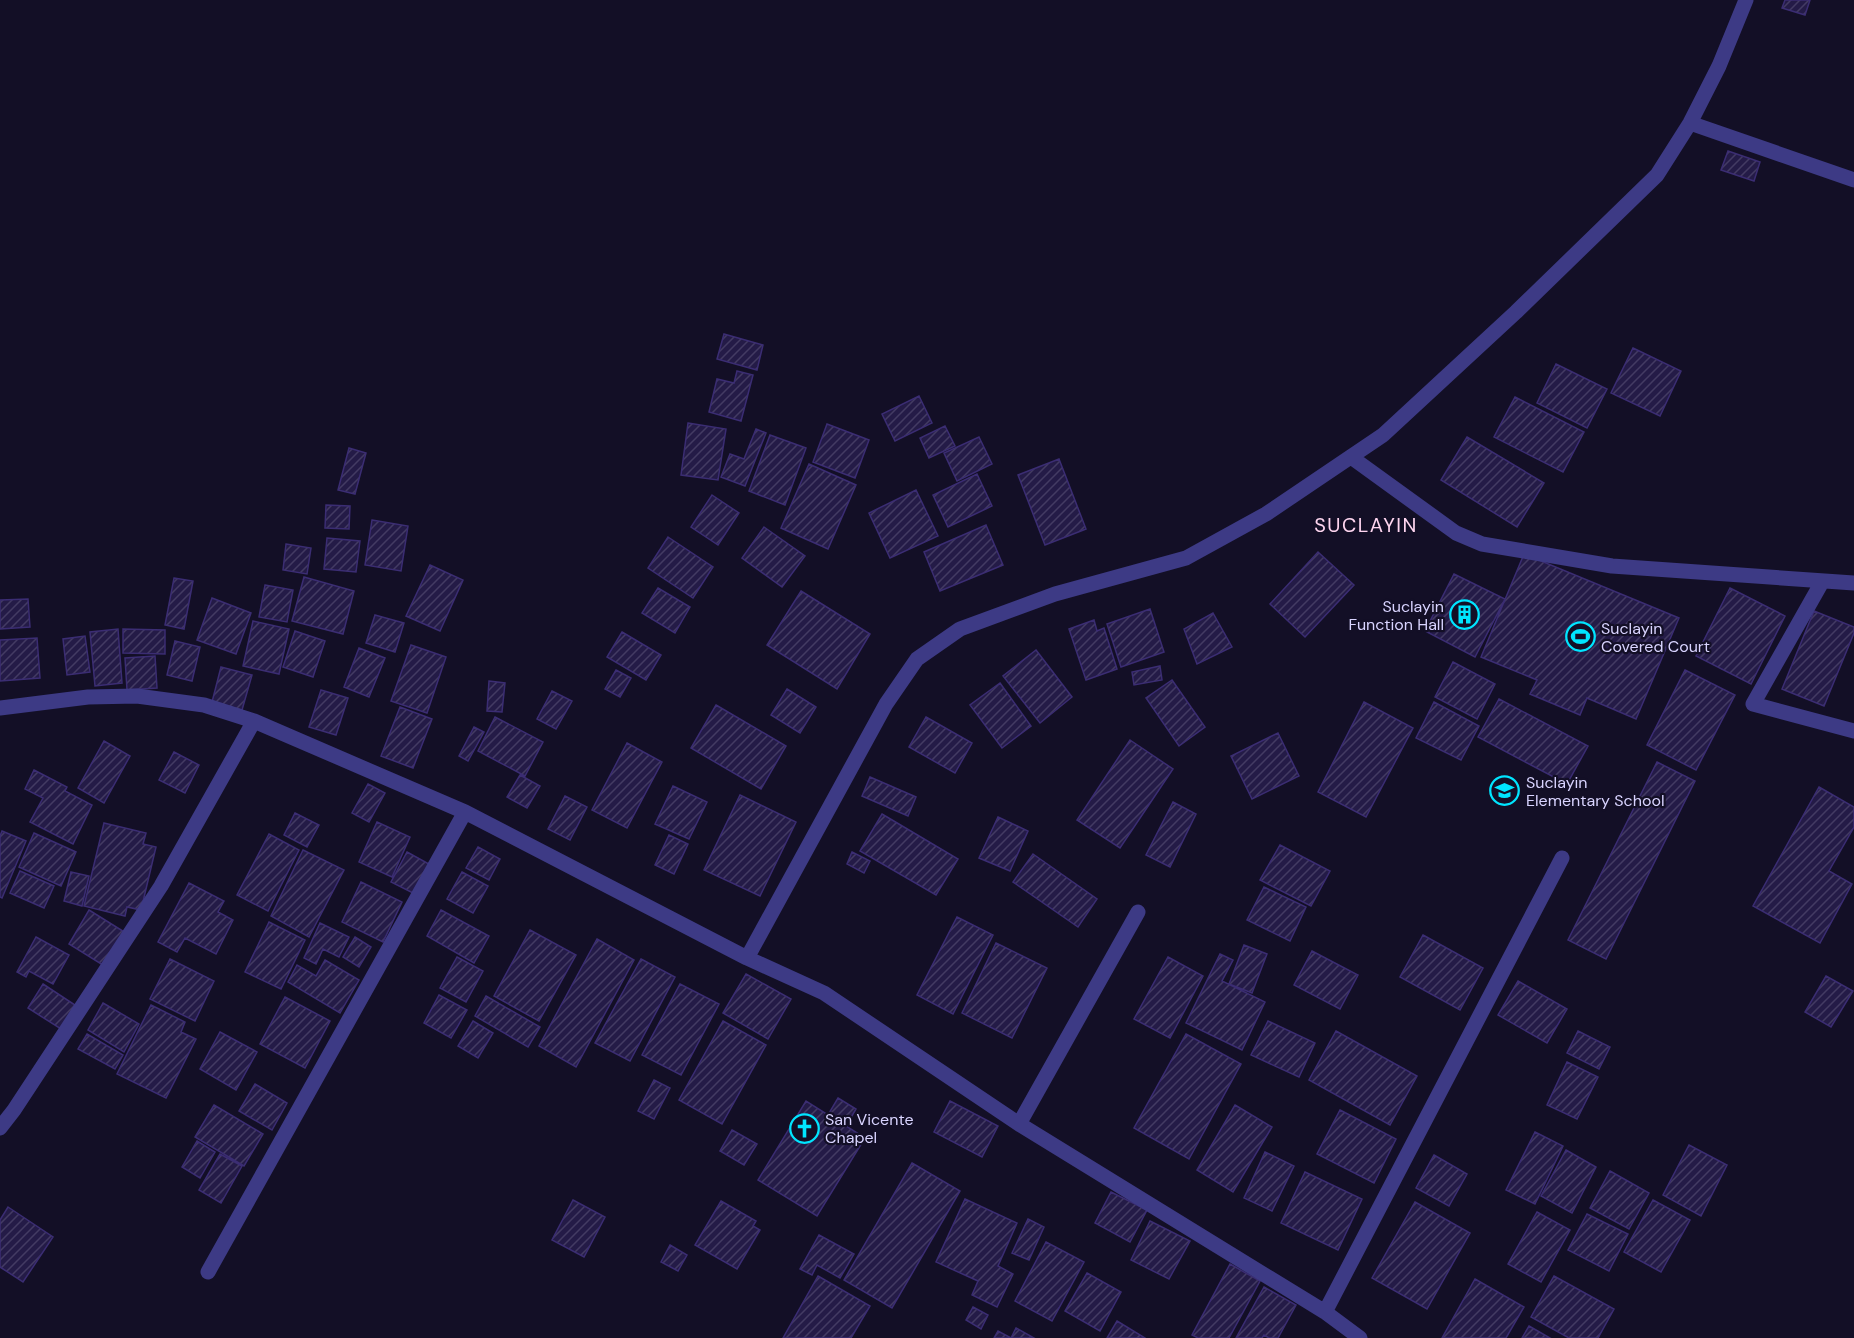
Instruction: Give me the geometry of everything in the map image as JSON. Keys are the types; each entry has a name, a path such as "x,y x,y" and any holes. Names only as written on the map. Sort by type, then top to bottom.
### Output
{"street":[{"path":"747,958 886,704 917,659 960,629 1055,594 1186,558 1266,514 1392,428 1657,175 1690,123 1719,66 1746,0"},
{"path":"1690,123 1854,180"},
{"path":"1351,457 1456,533 1482,544 1612,566 1854,583"},
{"path":"1822,582 1753,704 1854,731"},
{"path":"0,708 88,697 136,696 204,705 254,721 465,812 747,958 824,993 1019,1124 1324,1312 1360,1338"},
{"path":"0,1128 161,886 254,721"},
{"path":"208,1272 465,812"},
{"path":"1324,1312 1562,858"},
{"path":"1019,1124 1138,912"}],"building":[{"path":"1785,0 1810,0 1805,15 1782,8"},
{"path":"1728,151 1760,162 1754,181 1721,170"},
{"path":"724,334 763,345 757,370 717,359"},
{"path":"1633,348 1681,371 1660,416 1611,393"},
{"path":"1556,364 1607,389 1587,428 1537,403"},
{"path":"737,371 753,375 741,421 709,412 717,379 734,383"},
{"path":"919,396 932,423 895,441 882,414"},
{"path":"1515,397 1584,432 1563,472 1494,437"},
{"path":"688,423 726,429 718,480 681,475"},
{"path":"827,424 869,440 855,478 813,462"},
{"path":"945,426 955,446 929,458 920,438"},
{"path":"756,429 766,433 745,486 721,477 730,454 744,459"},
{"path":"770,435 806,448 785,505 749,491"},
{"path":"979,437 992,464 957,481 944,453"},
{"path":"1467,437 1544,483 1517,527 1441,480"},
{"path":"349,448 366,453 355,494 338,490"},
{"path":"1059,459 1086,529 1045,545 1018,475"},
{"path":"809,464 856,485 828,549 781,528"},
{"path":"977,474 992,506 948,527 933,495"},
{"path":"916,490 938,536 890,558 869,513"},
{"path":"712,495 739,513 718,545 691,527"},
{"path":"326,505 350,506 349,529 325,528"},
{"path":"372,520 408,526 401,571 365,565"},
{"path":"986,525 1003,565 940,591 924,552"},
{"path":"764,527 805,556 782,587 742,558"},
{"path":"668,537 713,567 693,598 648,568"},
{"path":"327,538 360,541 356,572 324,569"},
{"path":"286,544 311,548 307,574 283,570"},
{"path":"1318,552 1354,585 1305,637 1270,604"},
{"name":"Suclayin Covered Court","path":"1524,554 1679,618 1636,719 1587,698 1580,715 1530,694 1537,680 1481,657"},
{"path":"430,565 463,580 440,631 406,616"},
{"name":"Suclayin Function Hall","path":"1454,574 1505,599 1475,657 1425,631"},
{"path":"304,577 354,591 343,634 292,621"},
{"path":"174,578 193,581 184,629 165,625"},
{"path":"265,585 293,590 287,622 259,617"},
{"path":"658,588 690,607 675,633 642,613"},
{"path":"1730,588 1785,616 1751,684 1696,656"},
{"path":"801,591 870,634 837,689 767,645"},
{"path":"212,598 251,613 236,654 197,640"},
{"path":"28,599 30,627 0,629 0,600"},
{"path":"1150,609 1164,652 1121,667 1107,624"},
{"path":"1814,611 1854,627 1854,633 1824,706 1782,689"},
{"path":"1213,613 1232,647 1197,664 1184,629"},
{"path":"375,615 404,623 395,652 366,643"},
{"path":"1094,620 1097,631 1104,628 1117,669 1086,680 1069,629"},
{"path":"253,621 289,629 279,674 243,666"},
{"path":"118,629 122,683 95,686 90,632"},
{"path":"123,629 165,630 165,654 123,653"},
{"path":"295,631 325,641 313,677 283,667"},
{"path":"622,632 661,655 646,680 607,657"},
{"path":"85,636 90,672 67,675 63,639"},
{"path":"37,638 40,678 0,681 0,640"},
{"path":"175,641 200,647 192,681 167,675"},
{"path":"411,645 446,657 427,713 391,701"},
{"path":"359,648 385,658 369,697 344,687"},
{"path":"1036,650 1072,697 1040,723 1003,676"},
{"path":"155,656 157,688 127,690 125,658"},
{"path":"1453,662 1495,684 1477,719 1435,697"},
{"path":"1160,666 1162,680 1134,685 1132,672"},
{"path":"221,667 252,675 242,710 212,702"},
{"path":"616,670 631,678 620,697 605,689"},
{"path":"1685,670 1735,695 1696,770 1647,745"},
{"path":"1172,680 1205,727 1179,746 1146,698"},
{"path":"489,681 505,683 502,712 487,711"},
{"path":"1000,683 1031,726 1002,748 970,705"},
{"path":"787,689 816,707 800,733 771,715"},
{"path":"321,690 348,698 336,735 309,727"},
{"path":"552,691 572,701 556,729 537,719"},
{"path":"1499,699 1588,746 1567,784 1478,737"},
{"path":"1364,702 1413,728 1366,817 1318,792"},
{"path":"1434,702 1479,726 1461,760 1416,738"},
{"path":"716,705 786,746 761,789 691,748"},
{"path":"400,707 432,719 413,768 381,756"},
{"path":"495,717 543,742 525,776 478,751"},
{"path":"926,717 972,743 955,773 909,747"},
{"path":"474,727 484,732 468,761 459,756"},
{"path":"1278,733 1299,776 1252,799 1231,756"},
{"path":"1130,740 1173,769 1120,848 1077,820"},
{"path":"104,741 130,756 104,803 78,788"},
{"path":"627,743 662,762 627,828 592,810"},
{"path":"174,752 199,765 185,793 159,780"},
{"path":"1657,762 1695,781 1606,959 1568,940"},
{"path":"34,770 67,787 65,791 92,805 73,844 30,822 43,798 25,789"},
{"path":"520,775 540,786 527,808 507,797"},
{"path":"870,777 916,797 908,816 862,796"},
{"path":"368,784 385,793 369,822 352,813"},
{"path":"673,786 707,802 689,839 655,824"},
{"path":"1819,787 1854,807 1854,827 1829,871 1852,884 1820,943 1753,906"},
{"path":"740,795 796,822 760,896 704,870"},
{"path":"565,796 587,807 570,840 548,829"},
{"path":"1173,802 1196,814 1170,867 1146,855"},
{"path":"295,813 319,825 307,847 284,835"},
{"path":"882,814 958,859 936,895 860,851"},
{"path":"998,817 1028,831 1010,871 979,858"},
{"path":"377,822 410,837 392,877 359,862"},
{"path":"104,823 146,833 143,844 156,847 141,910 127,907 125,916 84,906"},
{"path":"2,831 26,841 2,898 0,897 0,836"},
{"path":"34,833 76,852 61,886 19,867"},
{"path":"269,834 299,850 268,911 237,895"},
{"path":"669,835 688,844 674,874 655,865"},
{"path":"1280,845 1330,871 1311,906 1260,880"},
{"path":"478,847 500,859 489,880 466,868"},
{"path":"303,850 344,870 309,937 271,916"},
{"path":"407,852 429,864 413,893 391,882"},
{"path":"852,852 870,861 864,873 847,864"},
{"path":"1033,854 1097,899 1078,927 1013,882"},
{"path":"20,871 54,886 44,908 10,893"},
{"path":"71,872 89,876 82,906 64,901"},
{"path":"462,872 488,886 473,913 447,899"},
{"path":"361,882 402,902 383,942 342,922"},
{"path":"189,883 224,901 218,912 233,920 216,954 185,938 177,952 158,942"},
{"path":"1264,887 1306,907 1290,941 1247,920"},
{"path":"89,910 126,933 106,967 69,944"},
{"path":"441,910 489,936 474,963 427,936"},
{"path":"957,917 993,935 953,1014 917,995"},
{"path":"269,922 305,940 281,989 245,972"},
{"path":"320,923 349,937 339,957 323,949 316,964 304,958"},
{"path":"530,930 576,955 539,1021 494,996"},
{"path":"1423,935 1483,968 1460,1010 1400,977"},
{"path":"36,937 69,955 53,984 29,971 26,977 17,972"},
{"path":"355,937 371,947 359,967 343,957"},
{"path":"597,939 634,960 576,1067 539,1046"},
{"path":"996,943 1047,968 1012,1038 962,1013"},
{"path":"1244,945 1267,954 1252,993 1229,984"},
{"path":"1312,951 1358,975 1340,1009 1294,985"},
{"path":"1220,954 1233,960 1222,981 1265,1002 1242,1050 1186,1023"},
{"path":"457,957 483,971 466,1002 440,988"},
{"path":"1168,957 1203,976 1170,1038 1134,1019"},
{"path":"170,959 214,981 195,1021 150,999"},
{"path":"641,959 675,977 630,1061 595,1043"},
{"path":"325,960 359,980 340,1013 288,982 297,965 316,976"},
{"path":"746,974 791,999 768,1039 723,1013"},
{"path":"1826,976 1853,991 1831,1027 1805,1012"},
{"path":"1518,981 1567,1009 1547,1043 1498,1015"},
{"path":"43,984 75,1005 61,1029 28,1008"},
{"path":"680,984 719,1004 681,1075 642,1055"},
{"path":"439,995 467,1010 451,1038 424,1023"},
{"path":"486,996 540,1027 528,1047 475,1016"},
{"path":"285,997 330,1021 305,1068 260,1044"},
{"path":"103,1003 139,1024 124,1052 88,1030"},
{"path":"151,1005 185,1022 181,1032 196,1039 166,1098 117,1074"},
{"path":"473,1021 493,1033 478,1058 458,1046"},
{"path":"723,1021 766,1045 722,1124 679,1100"},
{"path":"1268,1021 1315,1043 1299,1077 1251,1055"},
{"path":"1336,1031 1417,1076 1390,1125 1309,1080"},
{"path":"1578,1031 1610,1047 1599,1069 1567,1053"},
{"path":"220,1032 257,1052 236,1090 200,1069"},
{"path":"87,1034 123,1055 115,1069 78,1049"},
{"path":"1186,1034 1241,1064 1189,1159 1134,1128"},
{"path":"1567,1062 1598,1077 1577,1119 1547,1105"},
{"path":"654,1080 670,1088 654,1119 638,1111"},
{"path":"255,1084 287,1103 272,1130 239,1111"},
{"path":"838,1098 856,1109 846,1126 865,1138 817,1216 758,1180 806,1101 828,1115"},
{"path":"950,1101 998,1126 982,1157 934,1132"},
{"path":"214,1105 263,1134 244,1166 195,1137"},
{"path":"1235,1105 1272,1127 1233,1192 1197,1170"},
{"path":"1340,1110 1396,1139 1374,1183 1317,1154"},
{"path":"732,1130 757,1144 744,1165 720,1151"},
{"path":"1535,1132 1563,1146 1535,1204 1506,1190"},
{"path":"197,1141 215,1152 200,1178 182,1167"},
{"path":"1689,1145 1727,1165 1701,1216 1663,1195"},
{"path":"1566,1150 1596,1167 1572,1213 1541,1196"},
{"path":"1265,1152 1294,1166 1272,1211 1244,1198"},
{"path":"220,1154 242,1166 221,1203 199,1190"},
{"path":"1434,1155 1467,1174 1449,1206 1416,1188"},
{"path":"912,1163 960,1191 892,1308 844,1280"},
{"path":"1610,1171 1649,1193 1629,1229 1590,1208"},
{"path":"1305,1172 1362,1199 1338,1250 1281,1223"},
{"path":"1111,1192 1147,1210 1130,1242 1095,1223"},
{"path":"965,1199 1017,1223 998,1266 1013,1274 997,1307 972,1295 978,1281 936,1262"},
{"path":"573,1200 605,1217 584,1257 552,1240"},
{"path":"1653,1200 1690,1220 1661,1272 1624,1252"},
{"path":"721,1201 756,1221 753,1226 760,1230 737,1269 695,1245"},
{"path":"1415,1202 1470,1233 1427,1309 1372,1278"},
{"path":"8,1207 53,1237 23,1282 0,1267 0,1220"},
{"path":"1537,1212 1570,1230 1541,1282 1508,1264"},
{"path":"1587,1214 1628,1234 1609,1271 1568,1250"},
{"path":"1028,1219 1044,1227 1029,1260 1012,1253"},
{"path":"1150,1221 1190,1241 1169,1279 1131,1260"},
{"path":"819,1235 854,1254 840,1278 817,1265 812,1275 800,1269"},
{"path":"1046,1242 1084,1262 1052,1321 1015,1301"},
{"path":"670,1245 687,1255 678,1271 661,1262"},
{"path":"1230,1264 1260,1281 1229,1338 1198,1338 1192,1335"},
{"path":"1087,1273 1121,1292 1100,1331 1065,1311"},
{"path":"818,1276 870,1306 851,1338 783,1338"},
{"path":"1554,1276 1614,1309 1598,1338 1569,1338 1531,1317"},
{"path":"1475,1279 1524,1307 1506,1338 1442,1338"},
{"path":"1264,1287 1296,1305 1278,1338 1269,1338 1264,1335 1262,1338 1236,1338"},
{"path":"973,1307 988,1315 981,1329 966,1320"},
{"path":"1117,1321 1145,1338 1107,1338"},
{"path":"1529,1326 1550,1338 1522,1338"},
{"path":"1016,1328 1034,1338 1011,1338"},
{"path":"998,1331 1011,1338 994,1338"}],"place":[{"name":"Suclayin Function Hall","path":"1465,615"},
{"name":"Suclayin Covered Court","path":"1580,637"},
{"name":"Suclayin Elementary School","path":"1505,791"},
{"name":"San Vicente Chapel","path":"804,1128"}],"district":[{"name":"SUCLAYIN","path":"1366,525"}]}
